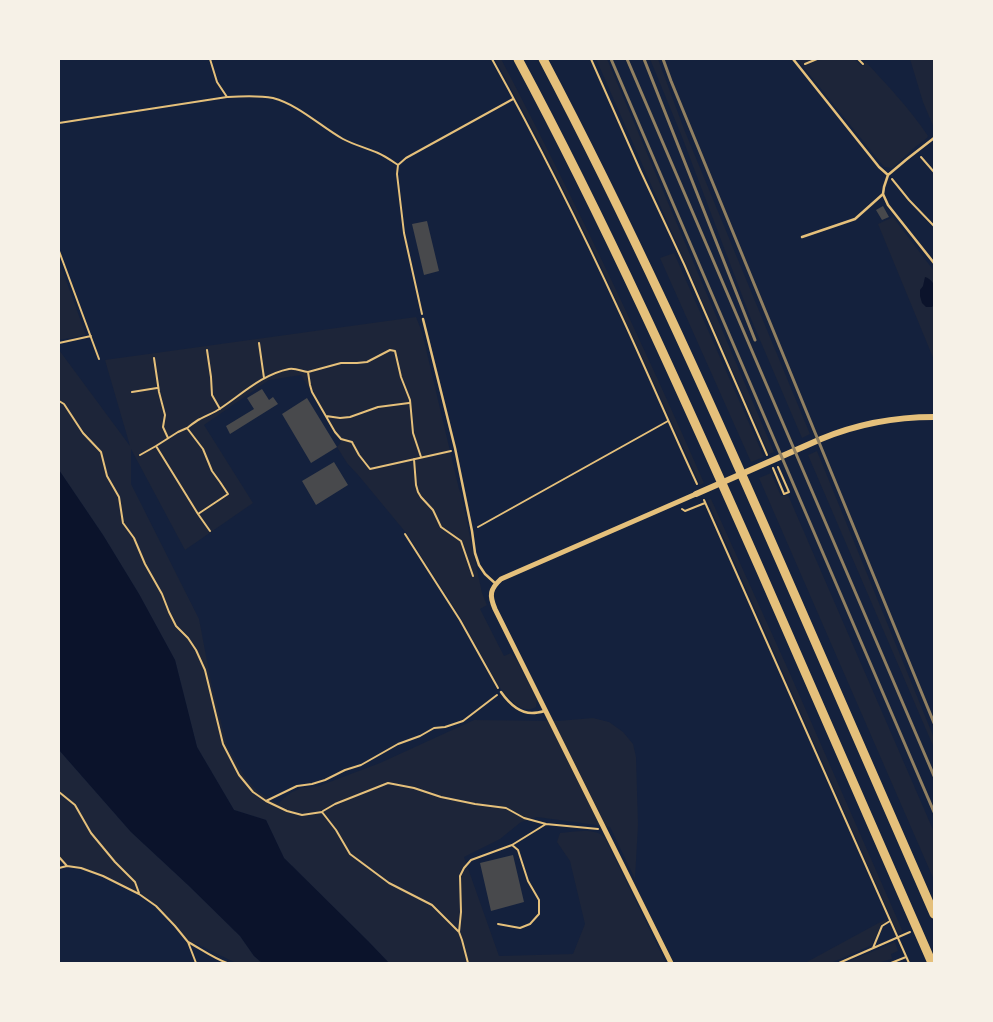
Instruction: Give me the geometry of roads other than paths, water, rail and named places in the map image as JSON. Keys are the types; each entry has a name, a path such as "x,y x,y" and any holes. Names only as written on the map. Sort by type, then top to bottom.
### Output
{"highway":[{"path":"518,59 581,181 654,334 932,963"},
{"path":"543,59 624,219 698,376 934,914"}],"street":[{"path":"671,963 491,600 491,593 501,579 699,494 814,442 840,432 883,421 902,418 934,417"}],"lane":[{"path":"794,59 879,167 888,175"},
{"path":"934,138 888,175 883,194 888,206 934,263"},
{"path":"802,237 856,219 883,194"},
{"path":"423,319 455,450 475,553 485,574 496,584"},
{"path":"501,692 520,710 531,713 546,711"}],"railway":[{"path":"611,59 934,812"},
{"path":"627,59 934,776"},
{"path":"644,59 755,340"},
{"path":"663,59 934,723"}]}
